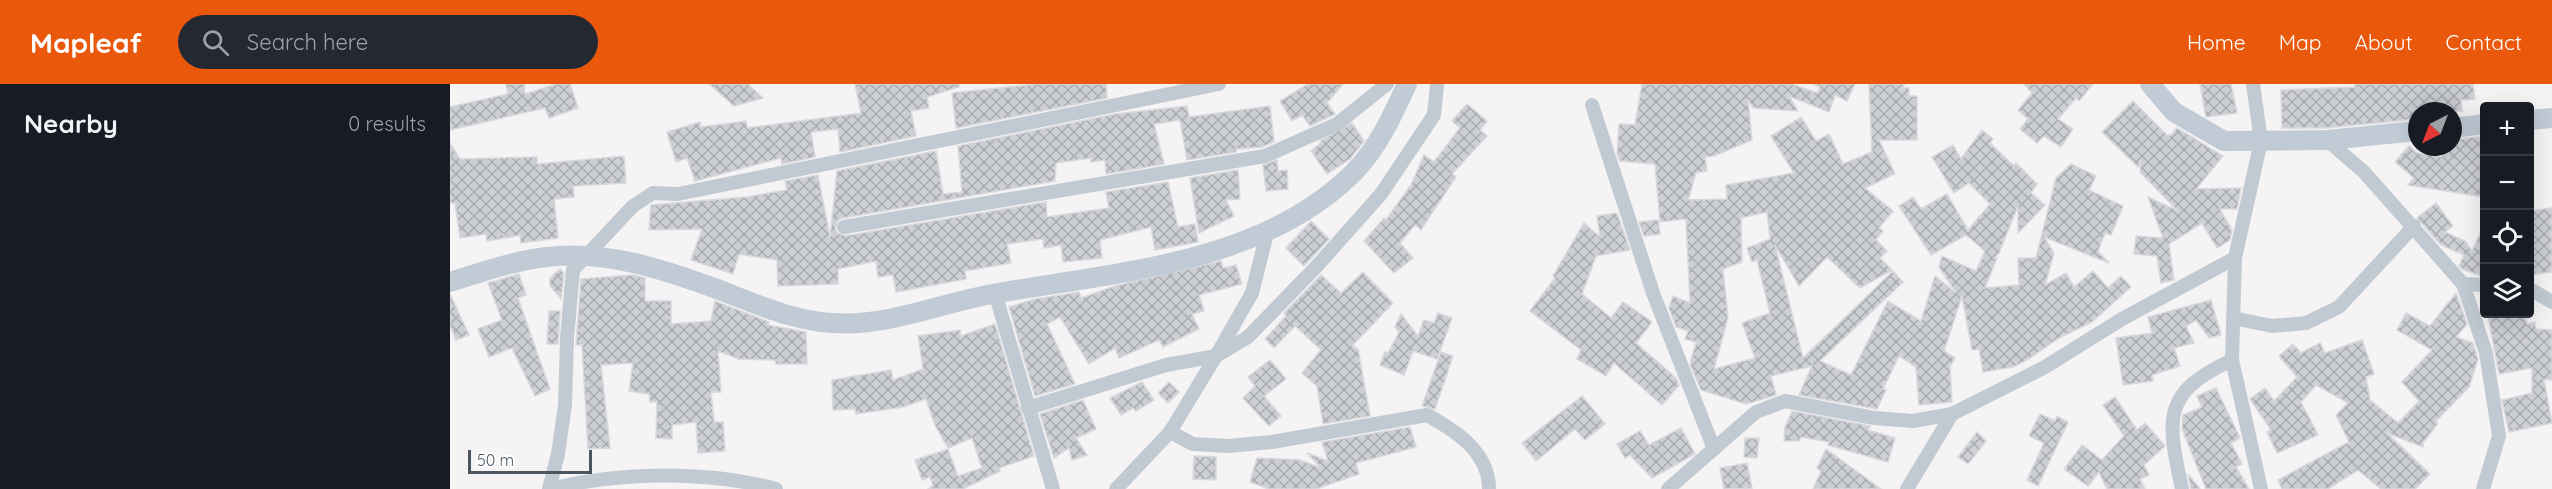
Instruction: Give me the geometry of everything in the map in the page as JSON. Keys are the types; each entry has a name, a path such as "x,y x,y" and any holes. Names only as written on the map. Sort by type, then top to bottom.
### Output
{"main road":[{"path":"450,282 516,263 548,257 584,256 646,265 794,318 830,323 862,324 995,293 1149,269 1267,233 1313,207 1358,168 1392,115 1407,84"},
{"path":"2150,84 2174,112 2224,141 2327,140 2408,132"},
{"path":"2534,120 2552,118"},
{"path":"2462,127 2480,125"}],"street":[{"path":"776,489 749,482 651,475 578,482 549,489 558,454 565,405 573,270 633,206 652,193 678,194 1219,84"},
{"path":"844,227 1265,156 1336,124 1387,84"},
{"path":"1028,408 1166,364 1216,356 1248,337 1382,194 1434,115 1437,84"},
{"path":"2253,84 2261,141 2235,258 2232,360 2261,489"},
{"path":"1592,105 1653,293 1714,449"},
{"path":"2327,140 2364,172 2463,284 2486,353 2499,436 2483,489"},
{"path":"2233,318 2272,327 2306,323 2339,307 2414,226"},
{"path":"1116,489 1170,432 1216,356 1252,293 1267,233"},
{"path":"1668,489 1756,412 1785,401 1874,418 1912,420 1952,414 2044,367 2121,319 2235,258"},
{"path":"2463,284 2480,285"},
{"path":"2534,292 2552,302"},
{"path":"995,293 1053,489"},
{"path":"2182,489 2171,439 2175,404 2190,385 2205,372 2232,360"},
{"path":"1170,432 1193,444 1228,446 1272,442 1427,414 1462,437 1483,460 1489,489"},
{"path":"1907,489 1952,414"}],"building":[{"path":"506,84 524,84 525,94 556,84 570,84 578,108 549,118 545,108 450,130 450,107 508,94"},
{"path":"709,84 748,84 763,98 734,106"},
{"path":"855,84 959,84 959,87 927,97 929,108 911,111 916,136 840,152 838,129 811,132 815,157 782,164 781,158 695,181 687,158 676,162 667,132 700,122 701,127 746,121 747,128 861,113"},
{"path":"1038,84 1106,84 1107,98 956,128 952,93"},
{"path":"1308,84 1343,84 1327,103 1335,114 1310,126 1302,115 1292,121 1280,101"},
{"path":"1642,84 1792,84 1817,93 1820,87 1813,84 1855,84 1847,101 1835,95 1829,112 1789,96 1798,111 1753,108 1748,99 1752,140 1714,156 1705,157 1707,171 1696,173 1688,200 1727,199 1726,185 1794,173 1771,136 1801,117 1816,141 1829,134 1843,164 1872,152 1869,84 1904,84 1903,88 1909,88 1909,96 1917,96 1917,140 1879,140 1895,174 1865,188 1893,211 1879,228 1883,231 1876,240 1887,251 1880,258 1892,270 1860,288 1827,257 1799,286 1775,245 1803,358 1893,271 1903,282 1820,361 1851,375 1888,301 1921,321 1935,276 1956,293 1939,267 1942,256 1976,271 1985,251 1966,235 1931,255 1899,206 1913,197 1921,209 1947,194 1968,230 1990,204 1969,183 1954,193 1932,157 1953,145 1961,159 1982,130 1993,139 1990,143 2014,166 2016,163 2037,184 2031,193 2045,205 2018,233 2018,206 1999,253 1994,258 1997,258 1985,288 2019,285 2018,258 2036,258 2056,178 2071,164 2096,176 2089,190 2123,206 2111,235 2105,233 2098,251 2109,263 2044,237 2054,253 2045,285 2066,273 2074,287 2093,271 2108,288 2121,276 2131,287 2092,322 2059,338 2027,360 2013,367 1983,372 1979,349 1972,350 1962,296 1944,351 1955,358 1950,367 1952,402 1919,405 1916,367 1899,356 1883,389 1886,390 1877,409 1799,395 1812,366 1771,376 1776,395 1746,404 1701,390 1690,364 1696,342 1685,339 1688,331 1676,327 1669,308 1673,296 1690,303 1686,219 1660,222 1655,164 1620,161 1617,154 1619,124 1635,125","holes":["1767,212 1770,239 1747,248 1752,262 1757,260 1770,313 1742,323 1755,358 1714,369 1728,318 1723,269 1742,262 1741,218"]},
{"path":"2024,84 2093,84 2079,101 2076,98 2058,119 2073,129 2061,147 2044,136 2037,143 2020,129 2028,119 2018,110 2032,93"},
{"path":"2200,84 2231,84 2237,113 2206,117"},
{"path":"2355,84 2473,84 2475,99 2461,100 2461,102 2408,102 2408,120 2326,128 2282,128 2281,90 2355,87"},
{"path":"2133,101 2167,135 2171,135 2177,128 2223,156 2196,189 2241,188 2237,209 2220,209 2232,230 2230,240 2217,248 2202,223 2169,244 2174,280 2161,283 2157,256 2134,254 2136,236 2163,238 2148,197 2178,211 2140,172 2141,160 2138,167 2102,132"},
{"path":"1467,104 1487,121 1480,130 1487,136 1452,174 1456,177 1421,230 1415,225 1400,243 1413,258 1394,273 1364,241 1384,218 1386,220 1411,185 1424,155 1434,162 1460,128 1452,121"},
{"path":"1187,106 1189,117 1270,106 1274,142 1262,147 1236,149 1236,152 1187,160 1180,120 1154,124 1164,164 1106,174 1105,160 1091,162 1091,158 1056,163 1055,181 843,218 838,220 835,228 837,233 845,236 1046,202 1047,217 1109,208 1106,192 1168,182 1178,227 1195,224 1198,242 1155,250 1151,227 1100,240 1102,258 1063,262 1061,245 1044,248 1043,239 1007,244 1011,263 965,271 966,279 896,292 893,275 878,277 876,261 838,269 838,284 778,286 777,260 739,254 733,274 691,260 702,229 649,230 651,205 746,197 787,190 785,181 818,175 830,237 837,171 936,151 943,194 962,192 958,146 1115,114"},
{"path":"1352,123 1364,141 1350,159 1327,174 1311,151 1321,143 1320,141"},
{"path":"2480,138 2480,196 2408,185 2414,178 2395,162 2408,147 2408,156 2462,156 2462,139"},
{"path":"450,143 460,159 537,157 537,164 624,156 626,183 573,186 574,197 554,199 558,238 521,243 520,235 507,238 503,234 505,238 487,241 486,234 460,238 455,203 450,203"},
{"path":"1277,160 1278,171 1287,170 1288,189 1266,191 1263,165"},
{"path":"1238,170 1240,199 1226,200 1234,216 1199,233 1190,178"},
{"path":"2436,203 2453,226 2445,232 2465,241 2472,251 2480,234 2480,275 2462,269 2459,266 2464,255 2441,245 2417,218"},
{"path":"2552,208 2552,272 2534,274 2534,210"},
{"path":"1617,213 1630,250 1596,256 1582,294 1611,318 1623,302 1652,322 1636,343 1676,378 1679,385 1662,405 1614,363 1606,376 1577,359 1581,350 1530,311 1555,278 1553,276 1584,223 1600,237 1597,216"},
{"path":"1658,220 1660,234 1644,236 1639,222"},
{"path":"1311,221 1329,239 1304,266 1286,248"},
{"path":"1221,261 1223,268 1236,265 1242,284 1199,295 1204,311 1192,314 1199,329 1163,347 1159,340 1119,358 1115,348 1089,364 1060,317 1047,324 1075,384 1035,396 1009,307 1035,299 1079,292 1081,298 1115,286"},
{"path":"560,269 564,273 561,299 550,286 550,278"},
{"path":"1363,272 1393,303 1352,346 1358,349 1370,416 1323,424 1317,386 1302,373 1321,350 1295,326 1274,348 1265,339 1286,316 1284,313 1321,275 1341,293"},
{"path":"519,274 526,295 518,298 550,389 535,396 512,348 489,357 478,329 502,320 488,283"},
{"path":"633,275 645,278 645,301 671,301 671,324 711,321 715,301 769,322 768,325 806,332 807,364 776,364 775,360 739,359 718,351 721,392 711,392 714,422 723,422 725,451 698,453 696,422 672,425 672,439 656,438 657,402 650,402 649,394 629,391 633,363 601,365 610,448 588,449 582,345 576,345 581,279"},
{"path":"2456,293 2467,324 2456,337 2473,343 2478,359 2469,387 2436,421 2438,423 2423,443 2423,447 2387,433 2430,474 2415,489 2381,489 2358,470 2328,489 2282,489 2278,480 2349,442 2336,415 2348,403 2316,385 2301,402 2318,435 2277,453 2267,432 2271,430 2250,399 2265,388 2274,401 2297,377 2279,356 2293,344 2301,353 2320,343 2325,353 2362,340 2374,374 2366,377 2370,400 2398,423 2419,401 2402,382 2432,350 2397,330 2406,313 2430,326"},
{"path":"450,294 469,335 456,340 450,325"},
{"path":"2211,300 2221,335 2209,338 2196,320 2186,326 2194,343 2174,348 2180,366 2152,375 2153,381 2123,385 2116,338 2152,333 2148,317"},
{"path":"549,311 560,311 558,344 547,344"},
{"path":"1438,313 1452,318 1437,359 1413,351 1404,375 1380,365 1385,352 1388,353 1399,332 1395,327 1401,314 1418,336 1424,320 1434,323"},
{"path":"2488,318 2526,318 2527,324 2535,322 2536,329 2552,330 2552,380 2544,379 2552,423 2509,432 2502,400 2532,393 2532,368 2499,374"},
{"path":"995,324 1034,456 999,468 1000,471 963,489 928,489 933,485 930,477 922,480 915,460 948,449 958,476 982,468 972,438 948,448 935,425 926,399 903,407 856,414 855,409 833,410 832,380 891,370 893,380 923,369 918,336 960,330 961,336"},
{"path":"1441,352 1453,356 1435,409 1422,406"},
{"path":"1270,360 1286,379 1264,396 1281,416 1269,426 1243,398 1255,386 1248,377"},
{"path":"1142,382 1154,400 1136,411 1133,408 1121,415 1110,398"},
{"path":"1169,382 1179,392 1168,403 1158,393"},
{"path":"2216,388 2240,438 2231,443 2242,464 2236,467 2249,489 2206,489 2182,429 2183,415 2202,407 2197,396"},
{"path":"1582,396 1605,424 1585,440 1575,429 1536,461 1522,443"},
{"path":"2115,397 2137,430 2145,423 2165,446 2144,465 2149,475 2140,479 2145,489 2107,489 2099,472 2088,486 2064,469 2082,445 2102,460 2124,436 2103,405"},
{"path":"1083,400 1096,429 1076,438 1087,455 1072,460 1069,448 1054,458 1040,414"},
{"path":"1792,411 1870,426 1868,430 1895,438 1888,462 1828,445 1829,442 1801,437 1799,441 1784,441 1785,427"},
{"path":"2040,414 2055,421 2057,416 2068,422 2038,486 2027,480 2044,443 2029,436"},
{"path":"1410,427 1416,447 1356,463 1359,474 1316,489 1269,489 1250,482 1257,458 1300,460 1321,468 1307,453 1328,461 1322,442"},
{"path":"1681,428 1695,454 1652,478 1630,455 1625,458 1617,444 1640,431 1649,445"},
{"path":"1977,432 1986,441 1968,464 1958,457"},
{"path":"1745,438 1759,438 1757,458 1744,457"},
{"path":"1826,449 1881,489 1813,489 1821,471 1817,468"},
{"path":"1194,456 1216,457 1216,480 1193,479"},
{"path":"1747,463 1752,488 1724,489 1720,468"},
{"path":"2188,474 2200,489 2191,489"}]}
